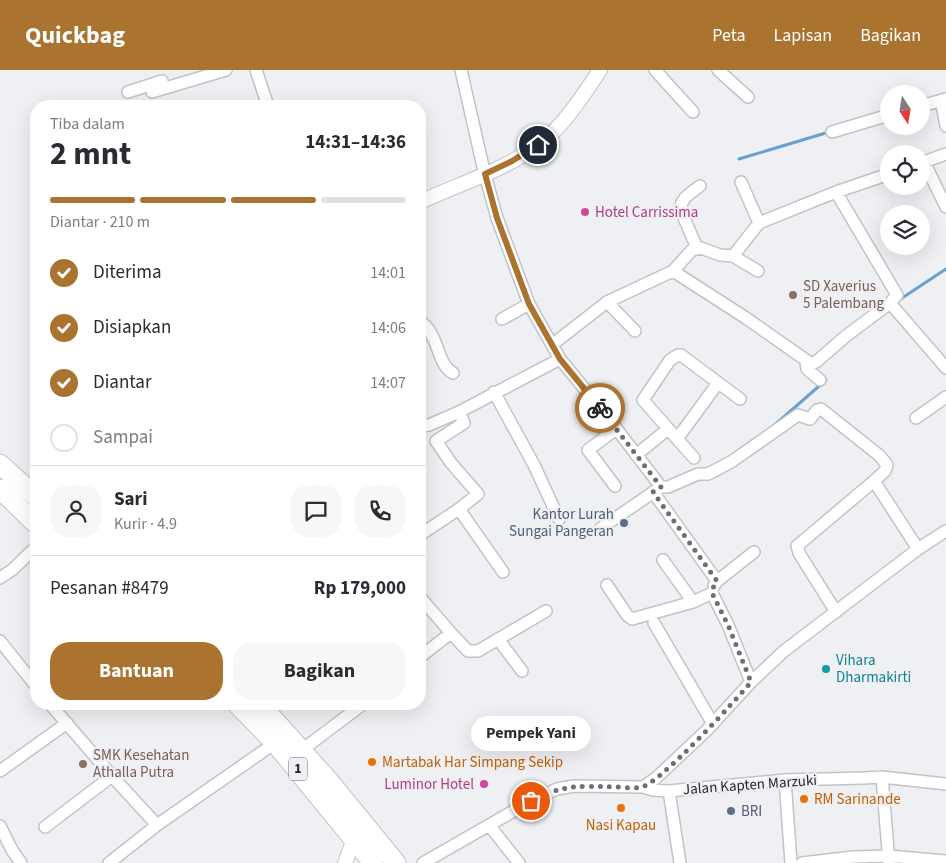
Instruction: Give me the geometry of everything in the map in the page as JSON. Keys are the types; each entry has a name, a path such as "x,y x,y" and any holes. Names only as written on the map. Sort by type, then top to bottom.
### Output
{"highway":[{"path":"0,464 30,492"},
{"path":"0,489 30,518"},
{"name":"1","path":"243,710 275,742 373,863"},
{"name":"1","path":"265,710 362,820 396,863"}],"street":[{"path":"128,92 200,70"},
{"path":"152,92 226,70"},
{"path":"256,70 266,100"},
{"path":"461,70 497,218 529,304 560,359 636,455 717,581"},
{"path":"426,199 485,174 524,154 553,131 566,117 600,70"},
{"path":"655,70 693,112"},
{"path":"718,70 748,97"},
{"path":"930,104 944,100 946,126"},
{"path":"832,132 880,118"},
{"path":"930,160 946,154"},
{"path":"930,176 946,207"},
{"path":"733,256 759,223 836,192 880,177"},
{"path":"741,182 759,223"},
{"path":"697,248 680,206 682,200 700,186"},
{"path":"673,271 746,318 806,362 816,362 846,336 892,305 897,295 836,192"},
{"path":"553,344 607,302 673,271 684,258 697,248 720,256 733,256 758,271"},
{"path":"607,302 635,331"},
{"path":"502,319 529,304"},
{"path":"892,305 946,368"},
{"path":"426,325 429,328 444,365 453,373"},
{"path":"694,458 644,402 643,398 670,360 681,355 740,399"},
{"path":"426,426 459,412 560,359"},
{"path":"806,362 807,369 820,380"},
{"path":"677,439 718,383"},
{"path":"494,392 534,465 559,519"},
{"path":"916,418 946,397"},
{"path":"601,528 657,490 731,462 798,415 810,419 820,409 834,418 885,463 887,468 797,546 799,553 836,612"},
{"path":"426,531 478,494 451,463 436,441 464,423 459,412"},
{"path":"615,486 588,450 616,429"},
{"path":"636,455 668,429"},
{"path":"874,481 918,550"},
{"path":"459,509 504,572"},
{"path":"643,787 656,778 713,724 751,682 784,651 918,550 945,532"},
{"path":"751,682 728,625 712,593 717,581 754,552"},
{"path":"0,578 30,554"},
{"path":"663,560 693,602"},
{"path":"607,585 627,615 632,619 693,602 712,593"},
{"path":"426,604 468,651 478,651 546,611"},
{"path":"654,623 713,724"},
{"path":"426,652 450,633"},
{"path":"498,639 522,671"},
{"path":"0,641 30,678"},
{"path":"55,710 157,825"},
{"path":"302,750 355,710"},
{"path":"0,771 67,723"},
{"path":"109,863 157,825 275,742"},
{"path":"45,827 112,776"},
{"path":"882,777 889,860"},
{"name":"Jalan Kapten Marzuki","path":"423,863 531,801 557,789 574,786 643,787 669,791 785,780 882,777 946,784"},
{"path":"785,780 791,863"},
{"path":"669,791 680,863"},
{"path":"345,863 362,820"},
{"path":"489,825 519,863"},
{"path":"0,826 21,863"},
{"path":"802,863 854,857 946,861"}],"waterway":[{"path":"739,159 829,132"},
{"path":"899,300 946,269"},
{"path":"770,429 826,380 823,377"}],"way so far":[{"path":"531,801 557,789 574,786 643,787 656,778 707,730 751,682 728,625 712,593 714,583 717,581 653,492 661,487 600,408"}],"place":[{"name":"Hotel Carrissima","path":"585,212"},
{"name":"SD Xaverius 5 Palembang","path":"793,295"},
{"name":"Kantor Lurah Sungai Pangeran","path":"624,523"},
{"name":"Vihara Dharmakirti","path":"826,669"},
{"name":"Martabak Har Simpang Sekip","path":"372,762"},
{"name":"SMK Kesehatan Athalla Putra","path":"83,764"},
{"name":"Luminor Hotel","path":"484,784"},
{"name":"RM Sarinande","path":"804,799"},
{"name":"Pempek Yani","path":"531,801"},
{"name":"Nasi Kapau","path":"621,808"},
{"name":"BRI","path":"731,811"}],"route":[{"path":"538,145 512,161 485,174 497,218 529,304 560,359 600,408"}]}
